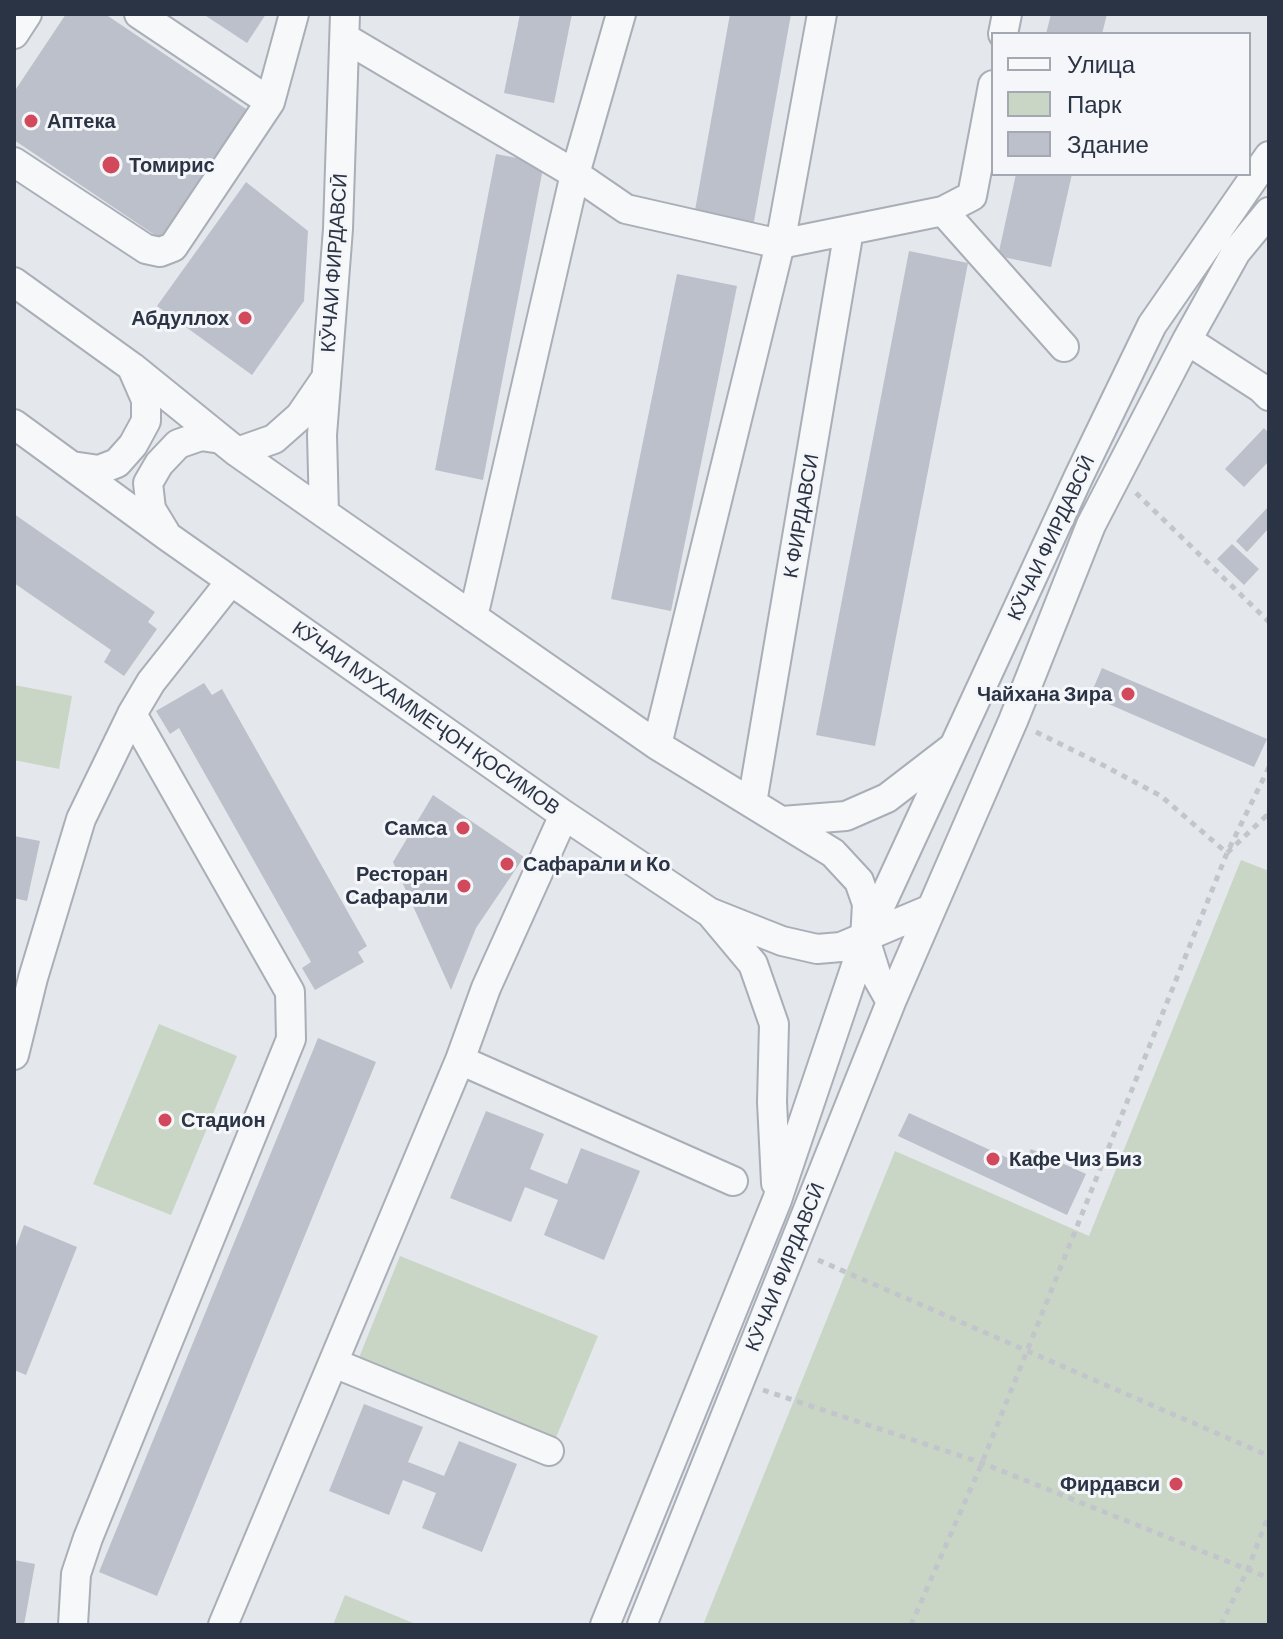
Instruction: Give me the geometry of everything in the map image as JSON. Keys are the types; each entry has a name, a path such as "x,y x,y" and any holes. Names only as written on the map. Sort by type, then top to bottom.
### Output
{"street":[{"path":"14,34 27,14"},
{"path":"139,14 270,102"},
{"path":"14,162 146,249 160,252 173,247 270,102 294,14"},
{"path":"473,617 575,174 621,14"},
{"path":"657,745 780,244 822,14"},
{"path":"345,26 626,209 780,244 943,211 972,196 991,96"},
{"name":"КӮЧАИ ФИРДАВСӢ","path":"324,513 322,435 338,229 345,26"},
{"name":"КӮЧАИ ФИРДАВСӢ","path":"605,1625 777,1200 865,939 1152,325 1269,156"},
{"path":"943,211 1064,347"},
{"name":"КӮЧАИ ФИРДАВСӢ","path":"642,1625 891,1002 1013,721 1091,525 1236,252 1269,212"},
{"name":"К ФИРДАВСИ","path":"752,803 849,230"},
{"path":"14,282 132,367 229,446 473,617 657,745 833,853 859,881 867,904 865,939 877,977 891,1002"},
{"path":"1187,340 1269,396"},
{"path":"72,466 99,470 117,463 133,445 146,421 146,400 132,367"},
{"path":"167,536 151,509 148,483 159,464 178,444 201,436 229,446 274,439 300,416 326,377"},
{"name":"КӮЧАИ МУХАММЕҶОН ҚОСИМОВ","path":"14,424 167,536 564,815 709,912 782,941 817,949 841,947 865,939"},
{"path":"14,1055 33,978 81,819 151,682 231,581"},
{"path":"73,1625 76,1574 88,1538 291,1039 290,992 132,714"},
{"path":"782,821 846,816 887,798 955,746"},
{"path":"223,1625 460,1060 486,988 564,815"},
{"path":"865,939 931,909"},
{"path":"709,912 753,964 774,1024 772,1102 777,1200"},
{"path":"460,1060 733,1181"},
{"path":"334,1363 549,1451"}],"path":[{"path":"1118,475 1269,622"},
{"path":"1013,721 1161,796 1227,853"},
{"path":"911,1625 982,1463 1227,853 1269,767"},
{"path":"1227,853 1266,816 1269,817"},
{"path":"792,1248 1269,1456"},
{"path":"739,1382 982,1463 1269,1578"},
{"path":"1221,1625 1248,1569 1269,1514"}],"green space":[{"path":"14,685 72,696 59,769 14,760"},
{"path":"1241,860 1269,871 1269,1625 703,1625 895,1151 1089,1236"},
{"name":"Стадион","path":"159,1024 237,1056 171,1215 93,1184"},
{"path":"400,1256 598,1336 555,1440 358,1360"},
{"path":"345,1595 418,1625 333,1625"}],"building":[{"path":"66,14 105,14 252,113 165,242 14,140 14,92"},
{"path":"203,14 266,14 247,43"},
{"path":"520,14 572,14 554,103 504,93"},
{"path":"730,14 791,14 753,227 694,216"},
{"path":"1051,14 1107,14 1102,32 1046,32"},
{"path":"496,154 544,163 483,480 435,470"},
{"path":"1016,176 1072,176 1051,267 998,256"},
{"path":"246,182 308,231 304,301 252,375 157,306"},
{"path":"909,251 968,263 875,746 816,735"},
{"path":"677,274 737,286 671,611 611,599"},
{"path":"1264,428 1269,433 1269,461 1244,487 1225,469"},
{"path":"1269,506 1269,528 1247,552 1236,541"},
{"path":"14,514 155,612 148,622 157,629 124,676 104,662 111,650 14,583"},
{"path":"1232,544 1259,569 1244,585 1217,559"},
{"path":"1102,668 1267,739 1254,767 1090,696"},
{"path":"204,683 212,695 222,689 367,946 358,952 364,962 315,990 302,968 311,962 179,728 170,734 156,711"},
{"path":"433,795 524,857 476,928 451,990 393,862"},
{"path":"14,836 40,841 27,901 14,898"},
{"path":"318,1038 376,1062 157,1596 99,1572"},
{"path":"486,1111 544,1134 530,1169 567,1184 581,1148 640,1171 604,1260 544,1235 558,1200 525,1187 511,1222 450,1198"},
{"path":"909,1113 1023,1165 1031,1149 1086,1174 1067,1215 898,1136"},
{"path":"24,1225 77,1247 26,1375 14,1370 14,1252"},
{"path":"364,1404 423,1427 408,1462 444,1476 459,1441 517,1464 482,1552 422,1528 436,1493 403,1480 389,1515 329,1491"},
{"path":"14,1560 35,1564 24,1625 14,1625"}],"place":[{"name":"Аптека","path":"31,121"},
{"name":"Томирис","path":"111,165"},
{"name":"Абдуллох","path":"245,318"},
{"name":"Чайхана Зира","path":"1128,694"},
{"name":"Самса","path":"463,828"},
{"name":"Сафарали и Ко","path":"507,864"},
{"name":"Ресторан Сафарали","path":"464,886"},
{"name":"Стадион","path":"165,1120"},
{"name":"Кафе Чиз Биз","path":"993,1159"},
{"name":"Фирдавси","path":"1176,1484"}]}
